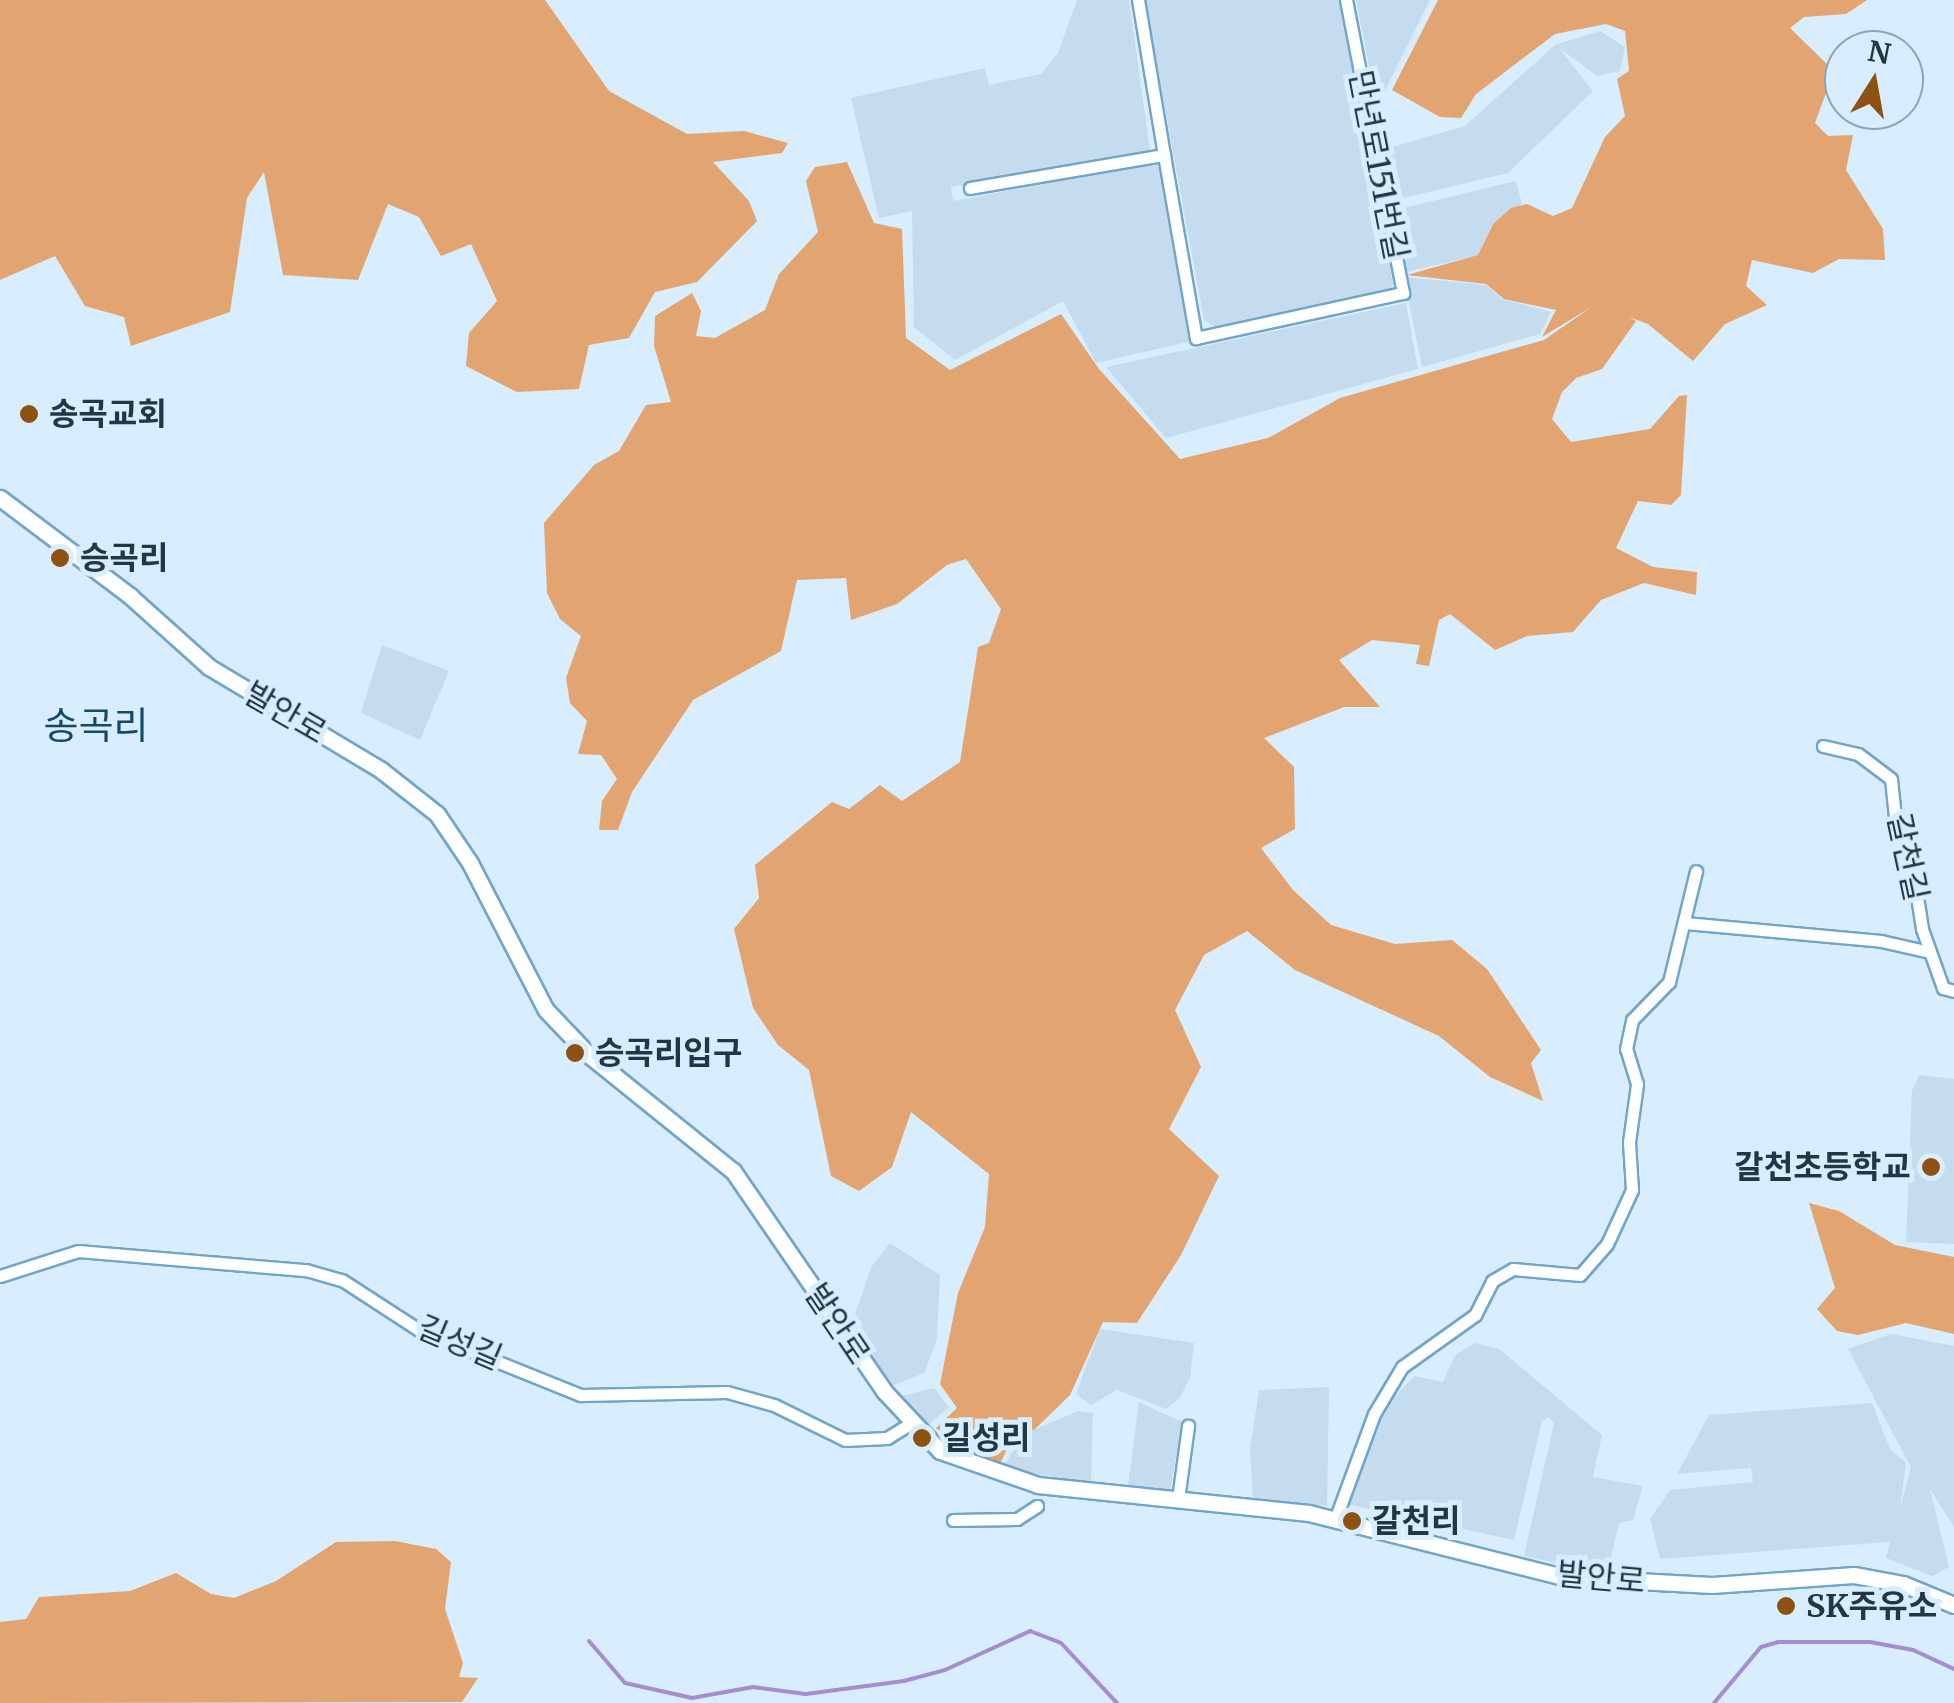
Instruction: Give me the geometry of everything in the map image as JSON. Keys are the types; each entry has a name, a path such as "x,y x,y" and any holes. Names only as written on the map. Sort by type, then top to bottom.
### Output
{"main road":[{"name":"발안로","path":"0,498 130,596 209,667 382,770 437,814 470,863 546,1010 589,1055 733,1171 859,1357 940,1451 980,1468 1038,1484 1335,1520 1563,1577 1712,1585 1854,1575 1903,1584 1954,1605"}],"street":[{"name":"만년로151번길","path":"1138,0 1196,338 1403,292 1346,0"},
{"path":"970,188 1164,154"},
{"name":"갈천길","path":"1823,746 1858,754 1891,779 1930,952 1943,988 1954,991"},
{"path":"1335,1520 1374,1414 1402,1367 1474,1315 1492,1282 1513,1269 1580,1275 1607,1244 1632,1190 1629,1142 1637,1084 1626,1049 1632,1020 1669,982 1696,871"},
{"name":"갈천길","path":"1685,923 1881,941 1930,952"},
{"name":"길성길","path":"0,1276 78,1251 306,1270 342,1280 419,1330 581,1394 728,1392 774,1405 845,1440 887,1438 914,1421"},
{"path":"1178,1499 1188,1426"},
{"path":"953,1520 1017,1519 1037,1506"}],"shaded area":[{"path":"0,0 545,0 609,91 687,134 744,131 788,143 782,153 713,162 749,201 757,221 697,282 655,292 629,338 589,345 579,389 517,392 466,366 469,333 497,301 471,244 441,256 419,217 388,204 358,280 283,275 264,172 247,198 230,312 131,346 124,317 85,306 55,256 0,280"},
{"path":"1077,0 1129,0 1150,151 951,187 953,201 1152,164 1163,170 1192,341 1096,363 1063,301 955,360 914,327 912,211 879,218 851,98 985,68 989,85 1041,74 1058,53"},
{"path":"1145,0 1343,0 1393,285 1385,294 1218,329 1204,320"},
{"path":"1356,0 1430,0 1377,107 1360,20"},
{"path":"1438,0 1867,0 1846,14 1804,17 1790,28 1824,61 1824,98 1815,123 1828,136 1853,135 1846,170 1883,229 1885,260 1839,259 1813,273 1752,260 1746,286 1767,305 1725,324 1693,361 1648,324 1629,317 1636,321 1602,369 1576,378 1562,392 1552,419 1571,442 1650,429 1679,396 1687,395 1681,495 1671,505 1638,501 1616,548 1653,567 1697,572 1696,595 1644,583 1601,600 1573,632 1527,636 1495,650 1450,614 1439,620 1429,666 1416,664 1420,645 1372,640 1339,660 1380,707 1344,707 1264,738 1294,767 1295,829 1261,848 1293,890 1331,925 1395,944 1452,940 1487,969 1541,1050 1531,1063 1543,1101 1490,1077 1439,1036 1295,970 1247,931 1204,955 1175,1010 1201,1067 1169,1129 1219,1176 1181,1255 1137,1323 1103,1322 1070,1395 1034,1430 1018,1426 1000,1464 973,1456 936,1428 957,1408 940,1384 958,1293 985,1227 989,1174 911,1112 892,1167 859,1191 831,1176 809,1070 778,1045 753,1008 734,929 759,898 755,865 832,802 849,809 880,785 902,801 960,762 978,647 989,643 1001,609 966,559 947,565 897,604 851,620 846,578 797,580 781,651 693,700 632,792 618,830 599,830 602,801 617,779 601,755 578,754 587,721 570,703 566,678 581,636 560,619 547,593 544,523 594,465 619,451 646,405 671,402 654,346 655,316 692,293 701,311 696,336 715,338 765,310 779,274 818,232 806,181 815,167 847,162 874,223 902,229 906,338 950,370 1061,314 1099,369 1180,459 1268,438 1340,398 1544,340 1593,306 1542,337 1556,310 1504,299 1486,284 1407,275 1478,255 1493,224 1511,208 1527,204 1553,216 1572,208 1605,137 1625,116 1617,79 1629,71 1625,31 1606,24 1555,34 1476,94 1461,118 1440,117 1392,90"},
{"path":"1600,31 1625,47 1620,71 1597,76 1558,47 1593,91 1508,173 1391,201 1382,150 1465,126 1555,45"},
{"path":"1516,181 1522,204 1491,226 1478,255 1406,272 1391,211"},
{"path":"1404,277 1486,285 1502,299 1551,312 1540,334 1422,367"},
{"path":"1406,303 1418,369 1166,438 1106,367"},
{"path":"382,645 449,671 420,740 361,713"},
{"name":"갈천초등학교","path":"1919,1075 1954,1079 1954,1244 1906,1242 1912,1091"},
{"path":"1809,1203 1839,1211 1895,1245 1954,1257 1954,1334 1906,1323 1858,1335 1837,1331 1817,1309 1835,1288"},
{"path":"890,1243 940,1275 937,1340 924,1373 886,1388 849,1330 872,1266"},
{"path":"1100,1329 1194,1343 1190,1378 1179,1399 1166,1409 1117,1390 1091,1405 1076,1394"},
{"path":"1891,1334 1954,1346 1954,1527 1930,1489 1949,1567 1932,1576 1886,1558 1890,1542 1660,1559 1650,1519 1670,1490 1753,1482 1751,1468 1677,1474 1709,1415 1872,1403 1890,1449 1906,1463 1900,1508 1911,1467 1848,1349"},
{"path":"1475,1343 1499,1349 1602,1435 1593,1477 1643,1486 1633,1520 1619,1523 1607,1574 1524,1556 1554,1423 1549,1417 1542,1421 1514,1540 1346,1504 1385,1408 1414,1376 1443,1382 1455,1355"},
{"path":"1329,1387 1327,1506 1253,1498 1250,1449 1259,1390"},
{"path":"934,1388 949,1407 927,1426 898,1397"},
{"path":"1139,1402 1182,1422 1170,1491 1128,1486"},
{"path":"1078,1411 1093,1413 1091,1483 1003,1468 1022,1435"},
{"path":"395,1541 436,1549 451,1562 445,1609 463,1663 459,1677 478,1678 462,1702 0,1703 0,1622 26,1619 39,1597 130,1591 176,1573 211,1594 234,1598 276,1581 336,1542"}],"waterway":[{"path":"589,1641 625,1683 692,1698 753,1687 806,1694 904,1681 945,1670 1030,1631 1061,1643 1117,1703"},
{"path":"1714,1703 1761,1647 1778,1642 1870,1642 1913,1650 1954,1669"}],"place":[{"name":"송곡교회","path":"29,414"},
{"name":"승곡리","path":"60,558"},
{"name":"승곡리입구","path":"575,1053"},
{"name":"갈천초등학교","path":"1931,1167"},
{"name":"길성리","path":"922,1438"},
{"name":"갈천리","path":"1352,1521"},
{"name":"SK주유소","path":"1786,1606"}],"district":[{"name":"송곡리","path":"96,726"}]}
